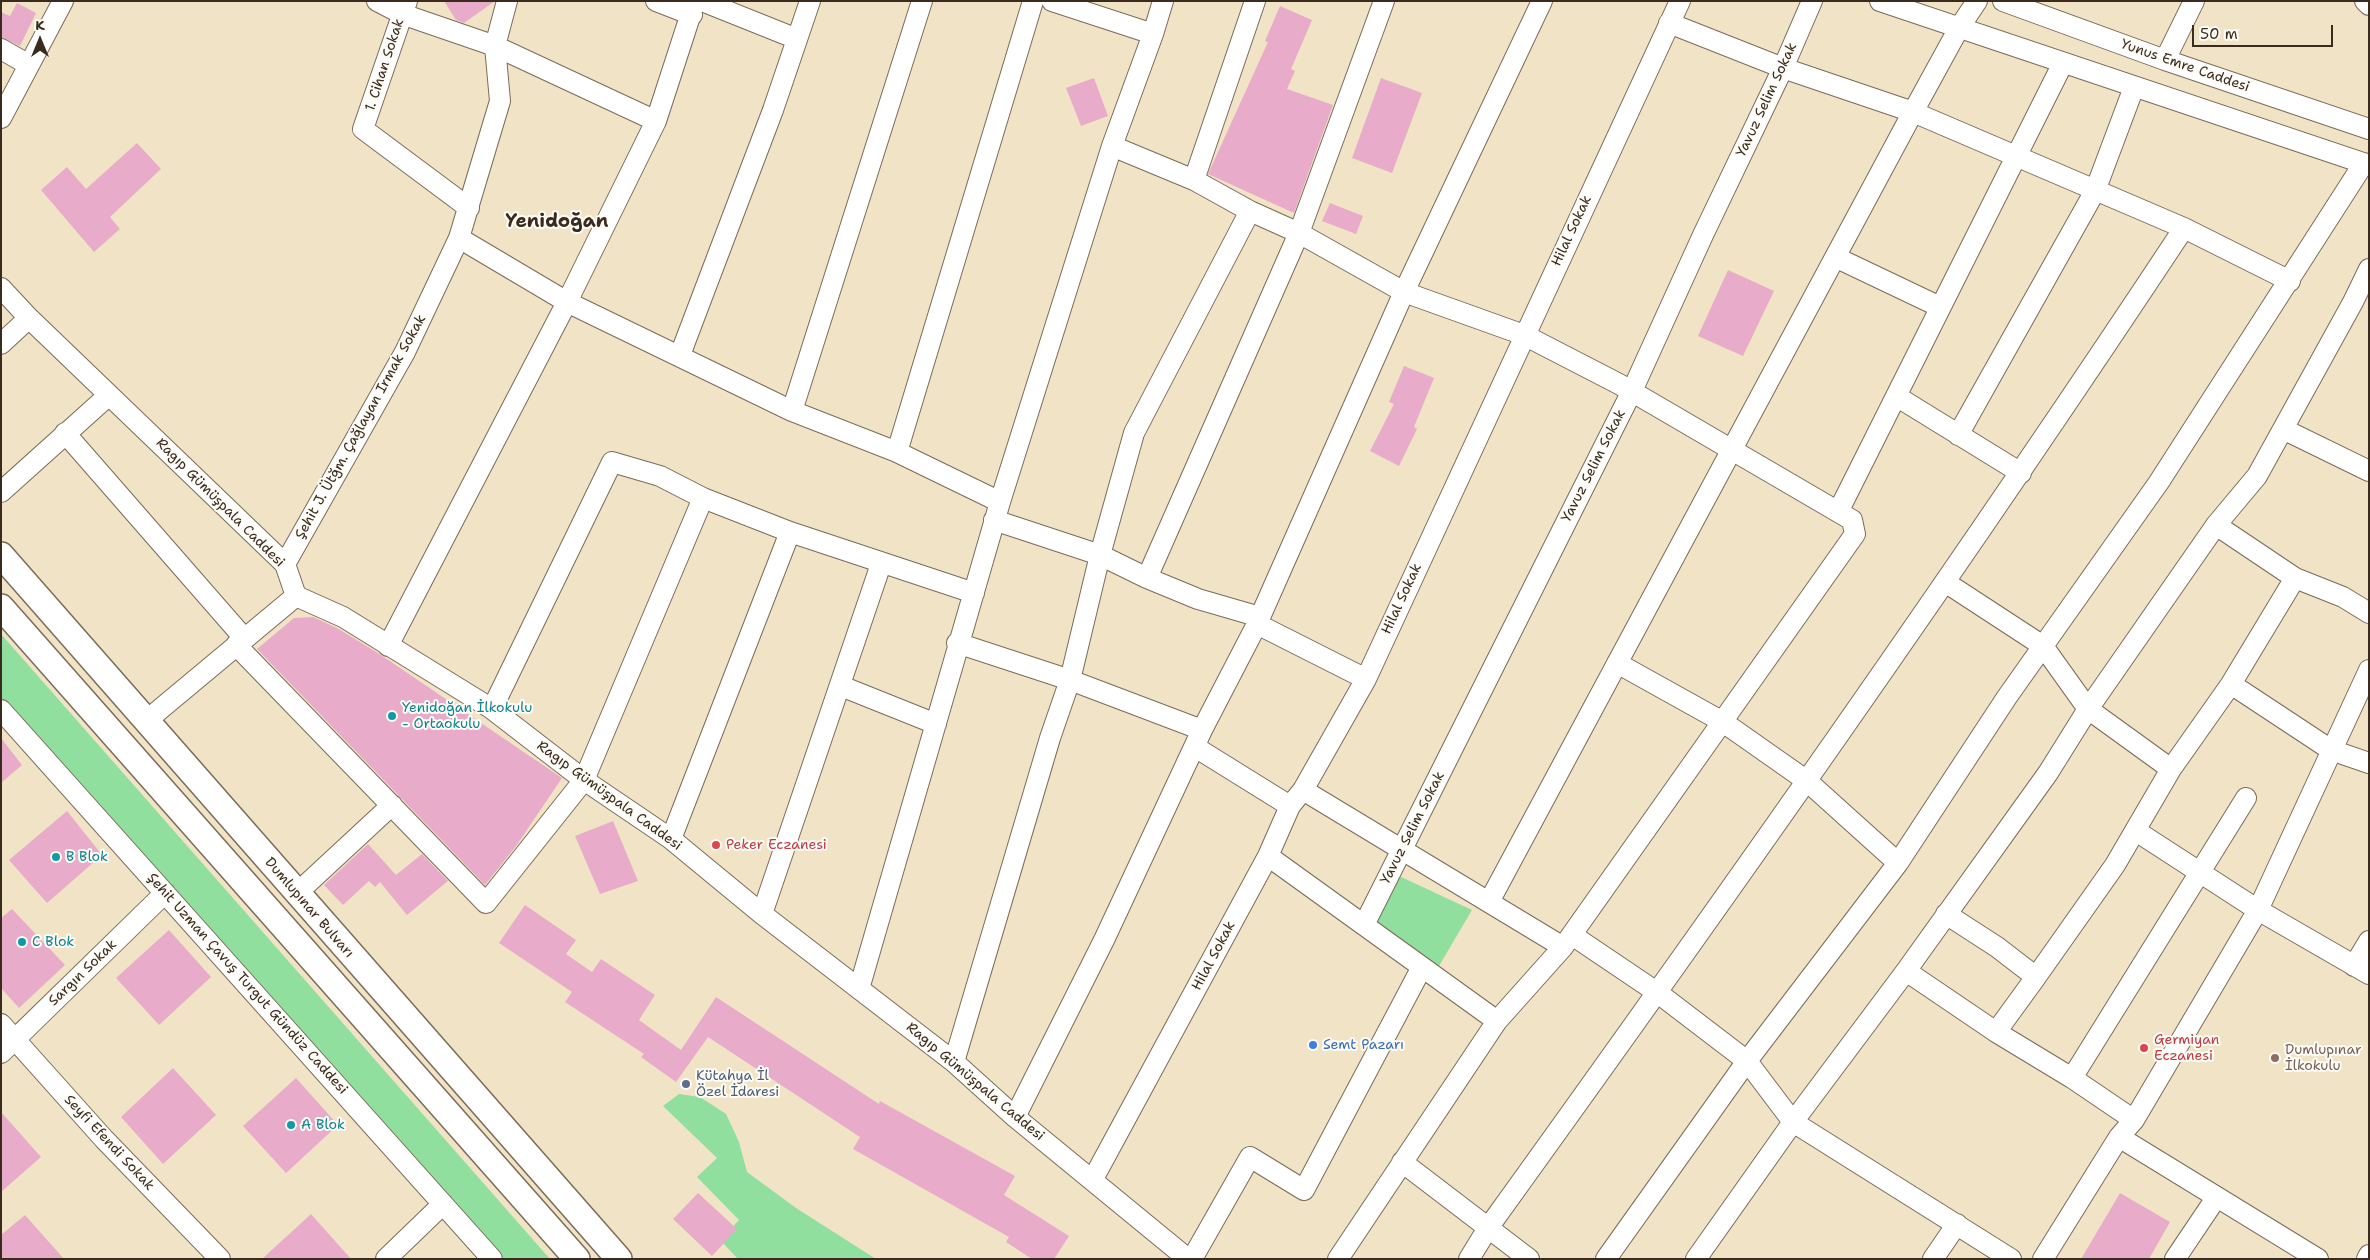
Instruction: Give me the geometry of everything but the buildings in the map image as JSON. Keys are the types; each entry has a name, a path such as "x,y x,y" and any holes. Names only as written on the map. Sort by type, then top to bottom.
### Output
{"main road":[{"name":"Dumlupınar Bulvarı","path":"1,555 296,894 619,1259"},
{"path":"1,606 577,1259"}],"street":[{"path":"1,118 63,1"},
{"path":"377,1 404,7 495,46 656,121"},
{"name":"Şehit J. Ütğm. Çağlayan Irmak Sokak","path":"285,564 406,352 459,238 500,101 495,46 507,1"},
{"path":"656,1 696,6 797,39"},
{"path":"680,355 773,110 810,1"},
{"path":"792,411 922,1"},
{"path":"897,452 1033,1"},
{"path":"1052,1 1154,34"},
{"path":"860,989 997,511 1112,146 1154,34 1163,1"},
{"path":"1194,180 1255,1"},
{"path":"1147,578 1299,233 1384,1"},
{"path":"1015,1117 1104,940 1199,739 1259,621 1404,292 1542,1"},
{"name":"Hilal Sokak","path":"1093,1179 1268,856 1290,806 1303,790 1366,679 1680,1"},
{"name":"Yavuz Selim Sokak","path":"1364,925 1632,391 1702,235 1783,68 1812,1"},
{"path":"1606,1259 1747,1061 1898,863 2007,697 2158,482 2366,164 1880,1"},
{"path":"1489,902 1835,256 1959,28 1977,1"},
{"name":"Yunus Emre Caddesi","path":"2003,1 2165,60 2369,129"},
{"path":"2165,60 2194,1"},
{"path":"2365,1 2369,4"},
{"path":"388,646 567,302 656,121 696,6"},
{"name":"1. Cihan Sokak","path":"404,7 363,129 469,208"},
{"path":"1670,23 1783,68 1913,112 2184,228 2290,281"},
{"path":"1,49 29,65"},
{"path":"1838,512 2015,156 2064,63"},
{"path":"1958,435 2095,191 2134,87"},
{"path":"1112,146 1194,180 1250,211 1299,233 1404,292 1524,335 1632,391 1852,520 1855,534 1568,941 1497,1021 1338,1259"},
{"path":"954,1062 1050,738 1070,680 1100,555 1134,433 1250,211"},
{"path":"1469,1259 1488,1228 1658,992 1946,582 2184,228"},
{"path":"459,238 567,302 680,355 792,411 897,452 997,511 1100,555 1147,578 1259,621 1366,679"},
{"path":"1835,256 1940,307"},
{"path":"1696,1259 1793,1122 1906,971 2048,773 2088,709 2216,526 2258,476 2369,269"},
{"name":"Ragıp Gümüşpala Caddesi","path":"1,288 108,395 285,564 296,596 343,617 492,709 584,780 671,839 762,914 954,1062 1015,1117 1190,1259"},
{"path":"1,344 29,318"},
{"path":"1,492 108,395"},
{"path":"1896,396 2021,473"},
{"path":"2282,429 2369,471"},
{"path":"65,433 240,641 486,903 584,780 703,498"},
{"path":"492,709 612,462 660,476 703,498 790,532 881,564 974,593"},
{"path":"2216,526 2295,578 2343,597 2369,612"},
{"path":"671,839 790,532"},
{"path":"762,914 881,564"},
{"path":"1996,1032 2136,831 2171,769 2231,684 2295,578"},
{"path":"1946,582 2042,646 2088,709 2171,769"},
{"path":"146,721 296,596"},
{"path":"958,643 1070,680 1199,739 1290,806"},
{"path":"1617,663 1723,722 1807,781 1898,863"},
{"path":"2043,1259 2119,1137 2134,1120 2258,910 2369,670"},
{"path":"2231,684 2331,750 2369,764"},
{"path":"841,686 936,724"},
{"name":"Şehit Uzman Çavuş Turgut Gündüz Caddesi","path":"1,710 492,1259"},
{"path":"1303,790 1489,902 1568,941 1658,992 1747,1061 1793,1122 2011,1259"},
{"path":"2072,1078 2246,798"},
{"path":"296,894 392,805"},
{"path":"2136,831 2258,910 2361,970 2369,941"},
{"path":"1268,856 1497,1021"},
{"name":"Sargın Sokak","path":"8,1046 165,892"},
{"path":"1946,914 1997,947 2036,976"},
{"path":"1190,1259 1250,1157 1304,1190 1422,968"},
{"path":"1906,971 1996,1032 2072,1078 2134,1120"},
{"name":"Seyfi Efendi Sokak","path":"1,1024 8,1046 104,1139 220,1259"},
{"path":"2119,1137 2318,1259"},
{"path":"1402,1162 1529,1259"},
{"path":"2175,1259 2216,1198"},
{"path":"386,1259 443,1204"},
{"path":"1933,1259 1957,1224"}],"green space":[{"path":"1,634 550,1259 499,1259 1,709"},
{"path":"1399,876 1472,910 1439,966 1376,925"},
{"path":"679,1094 700,1097 726,1114 739,1142 747,1172 796,1208 876,1259 738,1259 720,1240 739,1220 697,1177 717,1158 663,1106"}],"place":[{"name":"Yenidoğan İlkokulu - Ortaokulu","path":"392,716"},
{"name":"Peker Eczanesi","path":"716,845"},
{"name":"B Blok","path":"56,857"},
{"name":"C Blok","path":"22,942"},
{"name":"Semt Pazarı","path":"1313,1045"},
{"name":"Germiyan Eczanesi","path":"2144,1048"},
{"name":"Dumlupınar İlkokulu","path":"2275,1058"},
{"name":"Kütahya İl Özel İdaresi","path":"686,1084"},
{"name":"A Blok","path":"291,1125"}],"district":[{"name":"Yenidoğan","path":"557,222"}]}
